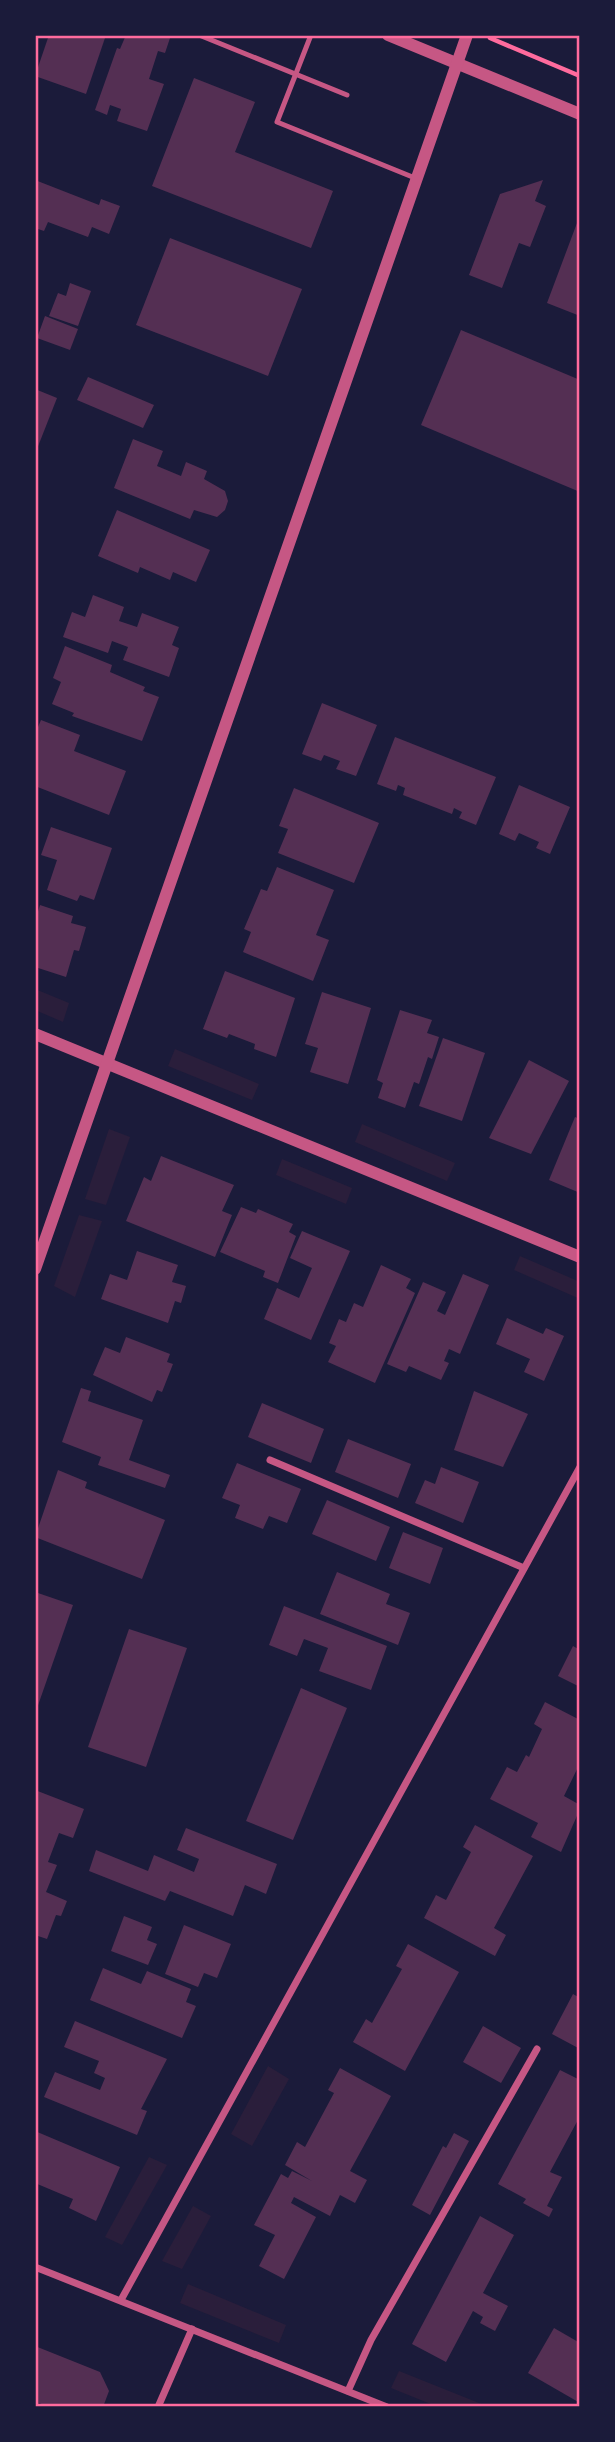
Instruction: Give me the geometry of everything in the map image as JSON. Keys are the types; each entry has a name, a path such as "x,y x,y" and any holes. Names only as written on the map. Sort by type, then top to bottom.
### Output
{"street":[{"path":"388,35 580,114"},
{"path":"35,1269 467,35"},
{"path":"35,1034 580,1257"},
{"path":"270,1460 524,1568"},
{"path":"121,2300 580,1467"},
{"path":"348,2391 371,2340 537,2049"},
{"path":"35,2267 387,2407"},
{"path":"158,2407 192,2329"}],"lane":[{"path":"199,35 347,95"},
{"path":"311,35 277,122 417,179"}],"path":[{"path":"483,35 580,76"}],"shaded area":[{"path":"35,989 69,1003 63,1022 35,1010"},
{"path":"175,1049 259,1084 252,1100 168,1066"},
{"path":"362,1124 455,1163 447,1181 355,1142"},
{"path":"109,1129 130,1137 106,1205 85,1199"},
{"path":"282,1159 352,1188 346,1204 276,1175"},
{"path":"79,1215 102,1221 75,1297 54,1286"},
{"path":"520,1256 580,1282 580,1299 514,1270"},
{"path":"268,2066 289,2079 252,2146 231,2134"},
{"path":"149,2157 167,2165 122,2245 105,2237"},
{"path":"193,2206 211,2216 182,2269 162,2261"},
{"path":"188,2284 286,2325 279,2343 180,2303"},
{"path":"399,2371 489,2407 438,2407 391,2388"}],"building":[{"path":"49,35 106,35 86,94 35,76"},
{"path":"126,35 171,35 165,53 158,51 149,79 164,84 147,131 117,121 121,109 110,105 107,115 95,110 117,48 120,49"},
{"path":"194,78 255,102 235,152 333,191 311,248 152,186"},
{"path":"35,180 99,205 101,199 120,206 109,234 92,227 88,237 48,222 44,231 35,228"},
{"path":"543,180 535,201 546,206 530,247 519,243 502,288 469,275 500,194"},
{"path":"580,215 580,316 547,303"},
{"path":"170,238 302,289 268,376 136,325"},
{"path":"70,283 91,291 78,326 49,316 58,293 66,296"},
{"path":"45,316 78,329 70,350 37,338"},
{"path":"461,330 580,380 580,492 421,425"},
{"path":"88,377 154,405 143,428 77,400"},
{"path":"35,389 57,398 35,454"},
{"path":"133,439 163,451 157,466 181,476 186,462 207,471 204,479 225,491 228,501 225,510 217,517 194,510 190,519 114,488"},
{"path":"117,510 210,550 196,582 173,572 170,580 140,567 138,573 98,556"},
{"path":"93,595 124,607 119,621 137,627 142,613 179,627 172,645 179,648 169,677 123,660 128,647 112,641 108,653 63,637 72,612 85,617"},
{"path":"65,646 112,665 110,672 145,687 143,691 159,697 142,741 72,716 74,713 52,704 61,682 53,678"},
{"path":"322,703 377,725 356,776 336,769 340,761 324,755 321,761 302,754"},
{"path":"41,720 80,735 74,751 126,771 109,815 35,786 35,734"},
{"path":"395,737 496,777 476,825 459,818 462,812 454,808 452,814 403,795 405,788 398,785 396,791 377,784"},
{"path":"519,785 570,807 550,854 536,848 539,842 519,833 515,841 499,834"},
{"path":"294,788 379,823 354,883 278,853 288,829 279,826"},
{"path":"51,827 112,848 94,900 80,895 77,901 47,890 57,860 41,855"},
{"path":"277,867 334,890 316,935 329,940 313,981 243,952 251,932 244,929 261,889 267,891"},
{"path":"40,905 73,916 71,923 86,927 79,951 74,950 66,977 35,967 35,921"},
{"path":"225,971 295,998 276,1057 254,1049 255,1044 229,1034 227,1038 203,1029"},
{"path":"322,992 371,1008 348,1084 310,1072 318,1048 305,1044"},
{"path":"400,1010 432,1020 427,1033 439,1037 432,1059 428,1057 419,1084 414,1082 405,1108 378,1098 383,1083 377,1080"},
{"path":"443,1038 485,1053 462,1121 419,1106"},
{"path":"529,1060 569,1081 531,1154 489,1138"},
{"path":"575,1117 580,1119 580,1193 549,1180"},
{"path":"161,1156 234,1185 222,1211 232,1215 215,1257 126,1221 144,1177 151,1181"},
{"path":"241,1207 256,1213 258,1209 293,1224 289,1232 296,1236 278,1283 263,1277 265,1271 220,1252"},
{"path":"302,1231 350,1251 311,1340 264,1319 277,1288 299,1298 312,1268 290,1258"},
{"path":"137,1251 178,1265 172,1282 186,1286 181,1303 175,1301 168,1323 101,1299 110,1274 127,1280"},
{"path":"381,1265 411,1279 406,1288 415,1293 375,1383 328,1362 336,1346 329,1343 339,1319 346,1322 354,1303 363,1307"},
{"path":"463,1274 489,1285 460,1354 449,1349 444,1361 449,1363 441,1380 409,1366 406,1372 387,1364 423,1282 446,1292 437,1311 445,1315"},
{"path":"507,1318 543,1334 546,1328 564,1336 544,1381 524,1372 530,1359 496,1344"},
{"path":"126,1337 170,1354 167,1362 173,1364 162,1392 157,1390 152,1402 93,1375 105,1347 120,1353"},
{"path":"81,1388 91,1391 88,1401 143,1420 129,1460 170,1475 165,1488 98,1465 101,1457 62,1442"},
{"path":"474,1391 528,1414 503,1467 454,1450"},
{"path":"262,1403 324,1429 311,1463 248,1437"},
{"path":"348,1439 411,1464 398,1498 335,1472"},
{"path":"237,1463 301,1489 287,1523 269,1516 263,1529 235,1518 240,1505 222,1498"},
{"path":"441,1467 479,1482 463,1523 415,1503 425,1480 435,1484"},
{"path":"58,1470 87,1482 85,1488 165,1520 142,1579 35,1537"},
{"path":"327,1500 390,1527 376,1561 312,1534"},
{"path":"403,1532 443,1548 430,1584 389,1568"},
{"path":"337,1572 390,1594 386,1604 410,1613 398,1645 320,1614"},
{"path":"35,1592 73,1605 35,1714"},
{"path":"284,1606 387,1646 371,1690 319,1671 328,1648 304,1639 297,1656 269,1645"},
{"path":"129,1629 187,1648 146,1767 88,1747"},
{"path":"573,1646 580,1650 580,1687 558,1676"},
{"path":"301,1688 347,1708 293,1840 246,1821"},
{"path":"545,1702 580,1720 580,1763 564,1796 580,1805 580,1809 561,1852 531,1837 538,1823 490,1799 507,1767 517,1772 526,1755 529,1757 542,1729 534,1724"},
{"path":"35,1790 84,1809 73,1838 59,1833 48,1862 57,1865 46,1892 67,1901 61,1916 56,1915 47,1939 35,1935"},
{"path":"475,1825 533,1856 494,1928 506,1935 495,1956 424,1918 436,1895 446,1900 471,1852 463,1847"},
{"path":"186,1828 277,1864 266,1894 245,1885 233,1916 170,1891 165,1901 89,1871 96,1850 148,1871 154,1855 194,1872 199,1859 177,1850"},
{"path":"124,1916 152,1927 147,1940 157,1944 148,1965 111,1951"},
{"path":"184,1925 231,1944 217,1978 204,1973 198,1987 165,1974"},
{"path":"408,1944 459,1972 405,2071 353,2042 366,2019 372,2023 402,1969 396,1966"},
{"path":"103,1968 141,1984 147,1971 191,1989 186,2002 196,2006 182,2038 90,2000"},
{"path":"573,1994 580,1998 580,2049 552,2034"},
{"path":"75,2021 167,2059 141,2109 147,2111 137,2135 44,2097 55,2072 100,2090 105,2078 94,2073 99,2061 64,2047"},
{"path":"483,2026 521,2048 501,2083 463,2062"},
{"path":"340,2068 391,2096 350,2171 367,2180 355,2203 340,2195 330,2216 294,2197 291,2203 316,2217 284,2279 259,2266 275,2235 254,2225 281,2174 288,2178 292,2171 312,2181 285,2165 297,2142 305,2147 334,2093 328,2090"},
{"path":"560,2070 580,2080 580,2116 550,2172 562,2177 547,2206 553,2209 549,2217 523,2203 526,2199 498,2184"},
{"path":"35,2131 120,2167 96,2221 69,2208 73,2199 35,2183"},
{"path":"454,2133 469,2141 430,2215 412,2205 443,2146 446,2148"},
{"path":"480,2216 514,2235 483,2293 508,2306 495,2331 480,2323 483,2317 473,2311 446,2362 412,2344"},
{"path":"554,2328 580,2343 580,2403 528,2373"},
{"path":"35,2346 100,2372 109,2391 103,2407 50,2407 39,2403 35,2407"}]}
